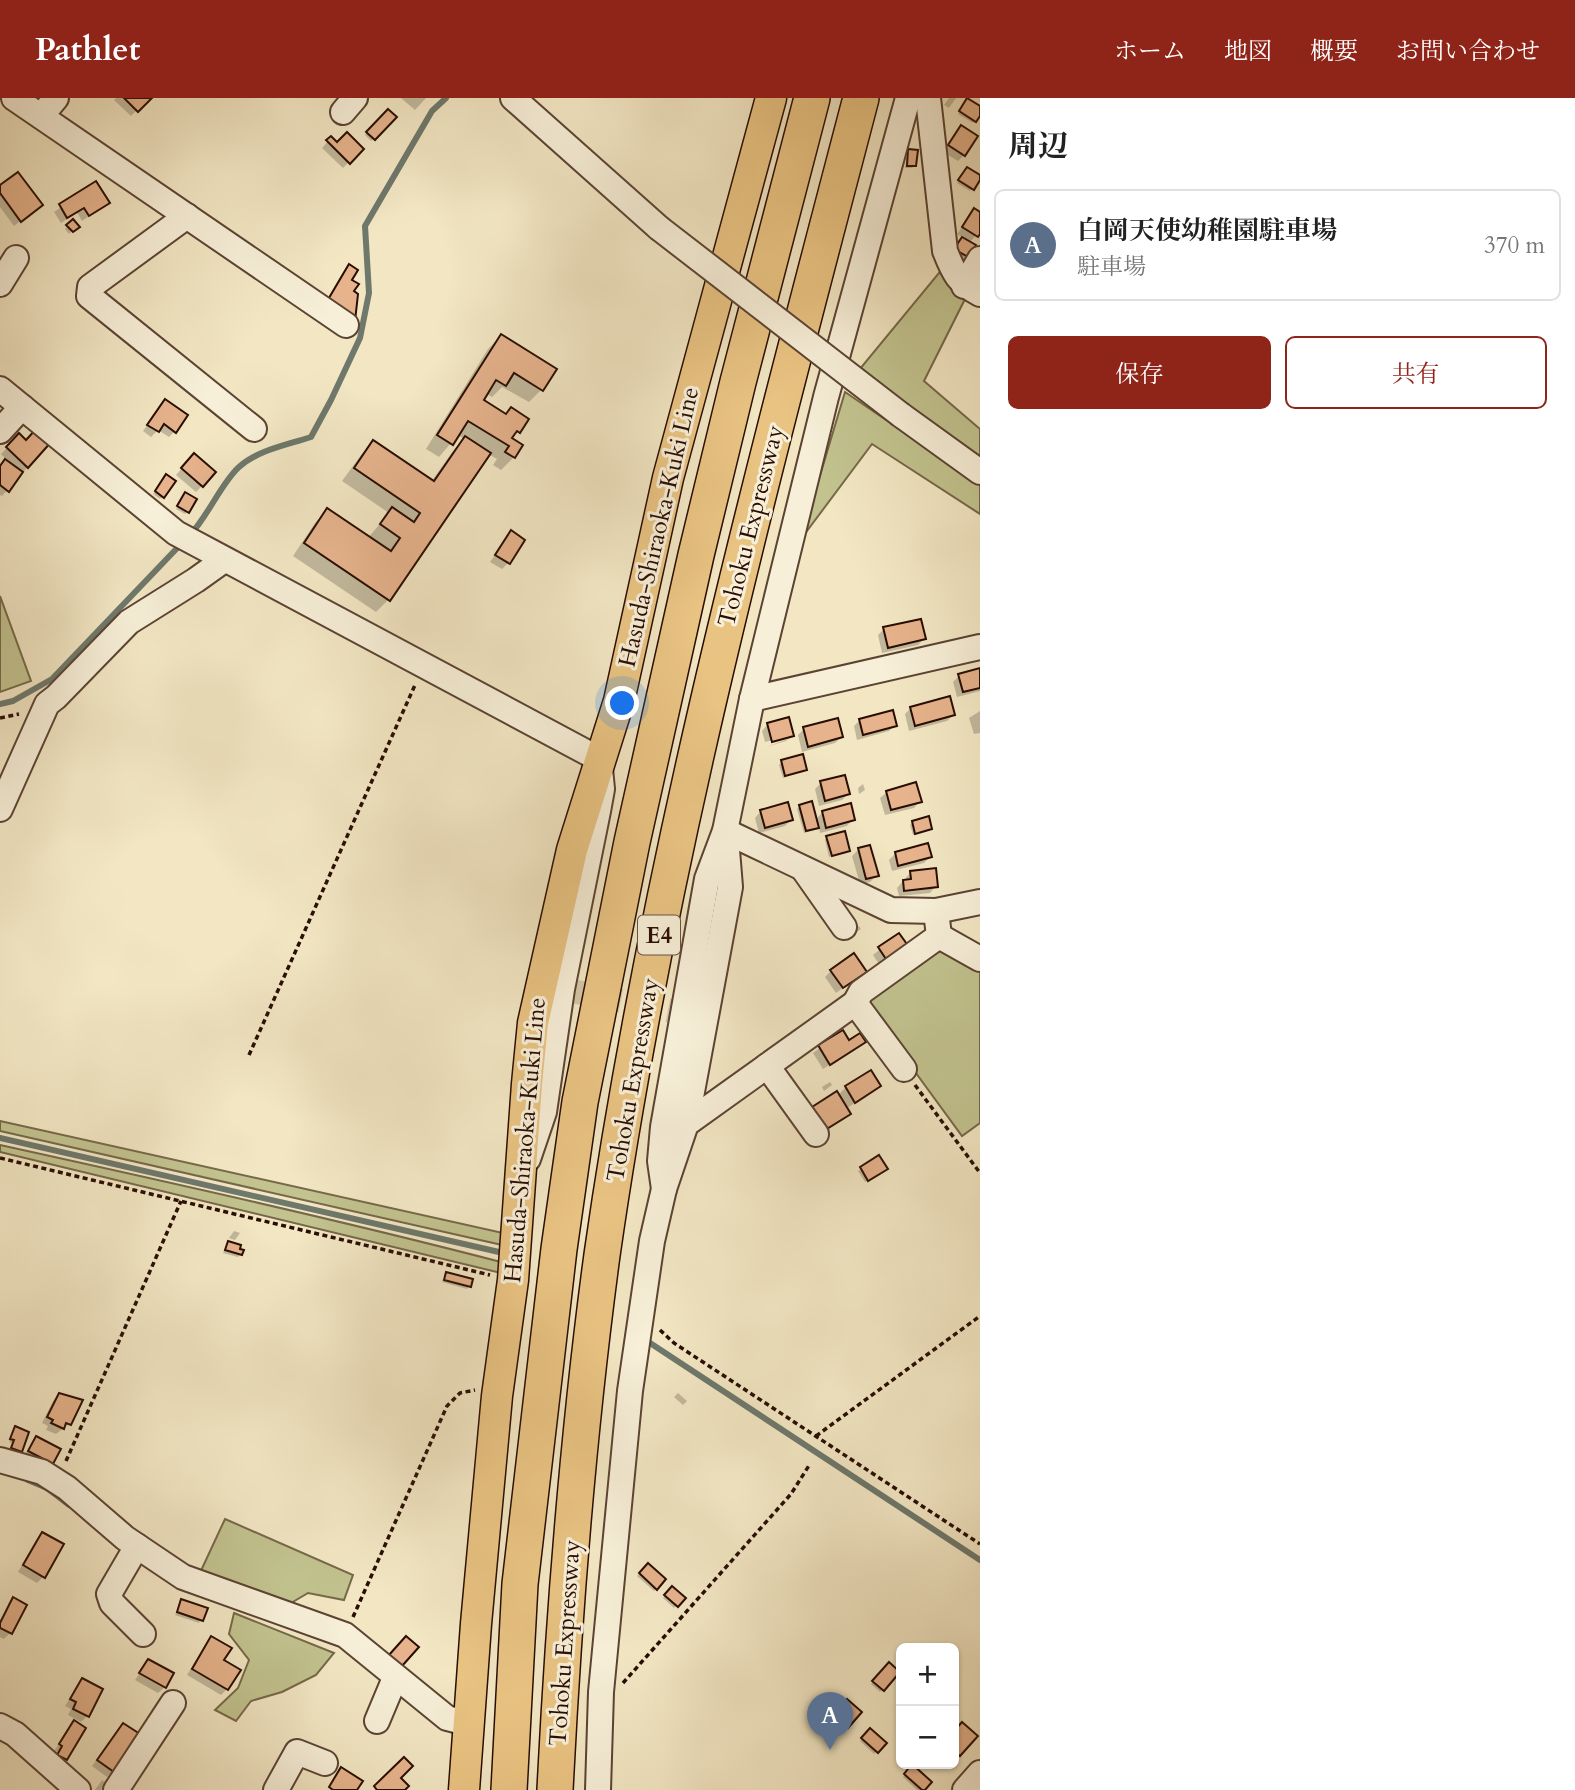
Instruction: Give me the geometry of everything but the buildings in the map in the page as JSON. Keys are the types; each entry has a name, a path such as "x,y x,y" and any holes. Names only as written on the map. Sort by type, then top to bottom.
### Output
{"highway":[{"name":"Tohoku Expressway","path":"509,1790 520,1584 559,1249 580,1102 629,855 693,569 741,369 812,98"},
{"name":"Tohoku Expressway","path":"555,1790 569,1567 583,1414 603,1255 629,1095 674,855 708,702 752,516 861,98"}],"main road":[{"name":"Hasuda-Shiraoka-Kuki Line","path":"464,1790 497,1396 513,1280 533,1023 572,850 618,701 668,478 771,98"}],"street":[{"path":"15,98 49,107 187,216 346,326"},
{"path":"513,98 659,228 901,415 980,471"},
{"path":"664,1189 660,1161 663,1127 707,879 725,831 752,699 826,397 908,98"},
{"path":"928,98 946,251 953,272 972,290 980,259"},
{"path":"187,216 90,287 89,296 254,429"},
{"path":"0,284 16,258"},
{"path":"0,389 176,533 600,758"},
{"path":"0,432 22,407"},
{"path":"0,808 47,704 56,698 129,622 224,560"},
{"path":"752,699 980,647"},
{"path":"725,831 891,910 936,911 980,901"},
{"path":"598,1790 601,1692 628,1404 652,1241 664,1189 686,1124 730,887 725,831"},
{"path":"803,868 844,927"},
{"path":"936,911 939,936"},
{"path":"686,1124 855,1003 861,992 939,936"},
{"path":"939,936 980,959"},
{"path":"855,1003 904,1069"},
{"path":"767,1066 816,1134"},
{"path":"0,1460 42,1472 137,1546 183,1577 345,1635 447,1718 470,1724"},
{"path":"137,1546 109,1594 112,1603 143,1634"},
{"path":"377,1721 395,1678"},
{"path":"116,1790 173,1703"},
{"path":"0,1726 15,1734 78,1790"},
{"path":"276,1790 297,1752 325,1763"},
{"path":"965,1790 980,1773"}],"path":[{"path":"249,1055 425,664"},
{"path":"904,1069 980,1173"},
{"path":"0,1158 513,1280"},
{"path":"56,1482 181,1201"},
{"path":"816,1436 980,1316"},
{"path":"639,1325 655,1325 674,1343 980,1544"},
{"path":"345,1635 447,1406 460,1393 471,1390 497,1396"},
{"path":"601,1692 625,1682 791,1494 810,1464"}],"green space":[{"path":"943,268 966,297 924,381 980,429 980,457 859,370"},
{"path":"845,392 980,484 980,514 872,444 801,539"},
{"path":"0,596 31,681 0,692"},
{"path":"942,943 980,965 980,1123 962,1136 867,1006 865,997"},
{"path":"0,1121 503,1233 502,1245 0,1131"},
{"path":"0,1145 314,1216 501,1262 501,1273 0,1152"},
{"path":"225,1519 353,1575 344,1600 308,1593 286,1606 199,1575"},
{"path":"234,1613 334,1653 316,1675 282,1692 251,1701 236,1721 215,1710 238,1688 249,1660 229,1634"}],"waterway":[{"path":"190,535 239,467 264,452 311,437 360,338 369,293 365,226 432,111 446,98"},
{"path":"0,704 13,701 52,679 182,543"},
{"path":"0,1138 499,1252"},
{"path":"647,1341 980,1560"},
{"path":"28,1480 47,1488 69,1505"}],"tunnel":[{"path":"562,989 682,1013"}],"place":[{"name":"白岡天使幼稚園駐車場","path":"830,1750"}]}
